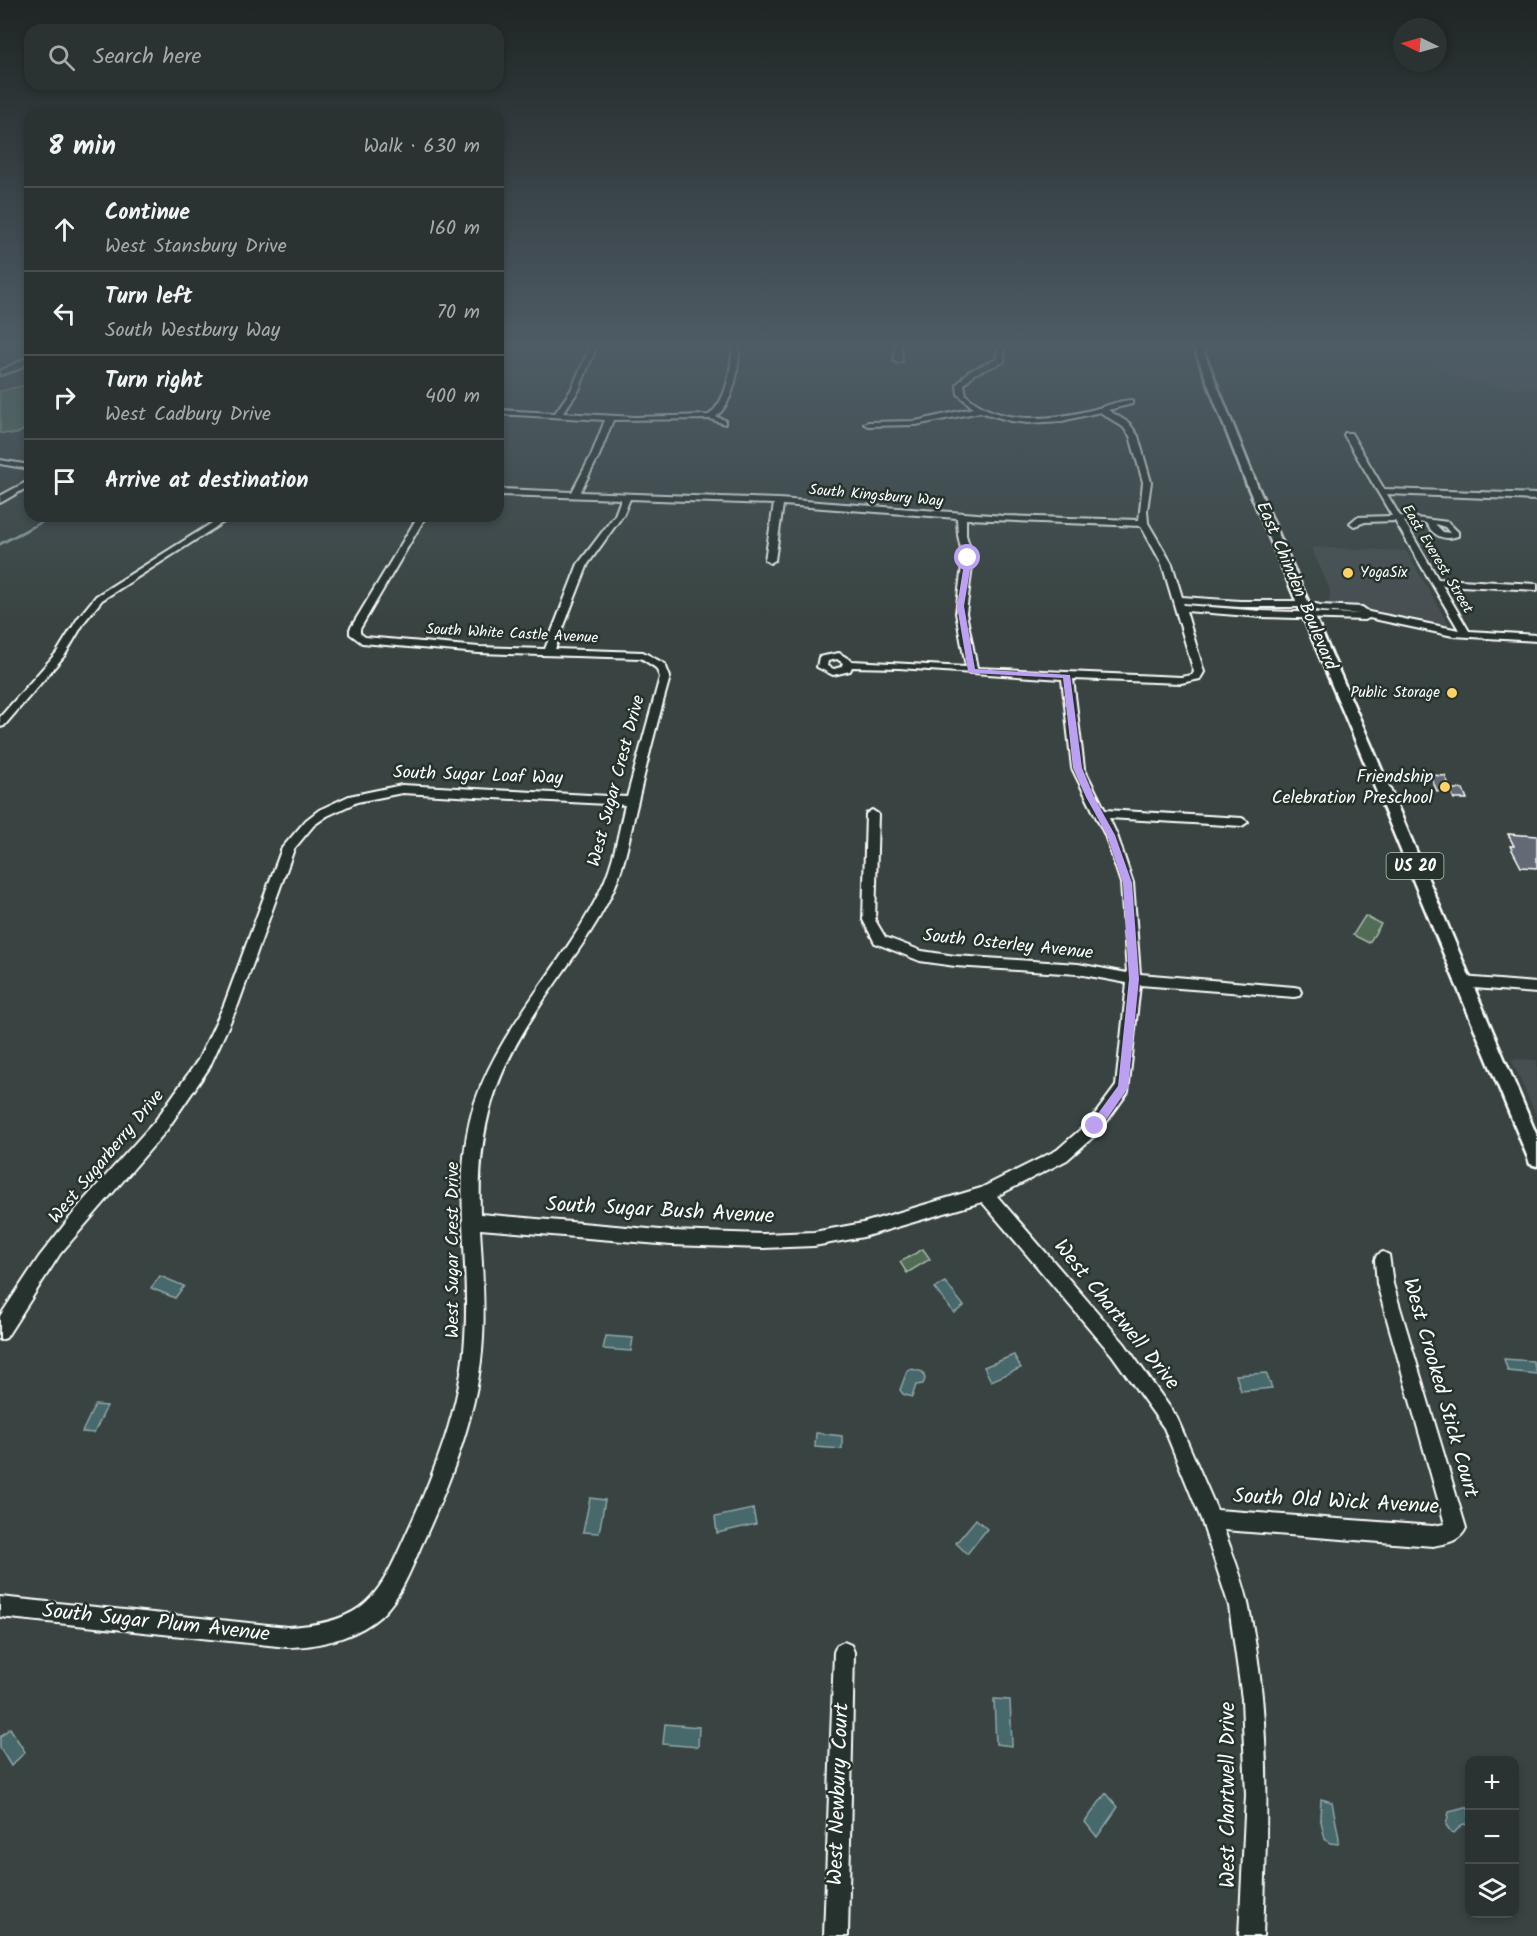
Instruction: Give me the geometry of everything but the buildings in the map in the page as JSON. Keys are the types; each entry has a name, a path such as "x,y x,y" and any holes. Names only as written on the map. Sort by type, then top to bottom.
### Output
{"main road":[{"name":"East Chinden Boulevard","path":"1232,435 1537,1158"}],"street":[{"path":"574,496 603,435"},
{"path":"849,664 902,665 1067,676 1181,680 1196,678 1200,672 1167,564 1144,523 1143,510 1147,482 1134,435"},
{"name":"East Everest Street","path":"1347,435 1466,634"},
{"path":"0,462 24,466"},
{"path":"0,500 24,486"},
{"path":"1380,490 1537,496"},
{"name":"South Kingsbury Way","path":"504,492 779,502 961,516 1144,523"},
{"path":"549,653 583,564 619,515 626,498"},
{"path":"770,560 779,502"},
{"path":"961,516 968,569 962,595 961,613 972,671"},
{"path":"1354,523 1367,518 1429,521"},
{"path":"0,724 61,653 81,620 99,598 219,522"},
{"name":"South White Castle Avenue","path":"418,522 355,629 355,634 359,637 368,641 549,653 643,655 661,666"},
{"path":"1435,582 1537,587"},
{"path":"1179,604 1307,609 1365,617 1366,614 1466,634 1537,638"},
{"name":"West Sugar Crest Drive","path":"313,1637 330,1633 369,1614 397,1577 447,1462 466,1394 474,1338 475,1294 470,1178 473,1142 481,1107 493,1074 516,1028 604,897 616,865 665,677 661,666"},
{"name":"South Sugar Bush Avenue","path":"471,1221 671,1238 763,1241 803,1239 862,1230 985,1194 1062,1155 1095,1126 1123,1088 1134,979 1127,883 1111,835 1078,768 1067,676"},
{"name":"South Sugar Loaf Way","path":"326,810 366,794 402,789 632,801"},
{"name":"West Sugarberry Drive","path":"0,1332 42,1266 86,1210 161,1127 196,1077 221,1029 288,848 307,824 326,810"},
{"name":"South Osterley Avenue","path":"872,814 869,920 880,940 920,956 955,961 1078,969 1134,979 1294,992"},
{"path":"1100,814 1242,822"},
{"path":"1462,982 1537,987"},
{"name":"West Chartwell Drive","path":"985,1194 1118,1349 1170,1422 1211,1519 1239,1606 1253,1699 1257,1795 1251,1936"},
{"name":"West Crooked Stick Court","path":"1383,1260 1385,1284 1456,1528"},
{"name":"South Old Wick Avenue","path":"1211,1519 1433,1536 1451,1532 1456,1528"},
{"name":"South Sugar Plum Avenue","path":"0,1607 287,1637 313,1637"},
{"name":"West Newbury Court","path":"836,1936 844,1652"}],"shaded area":[{"path":"1311,547 1406,551 1451,628 1441,628 1365,608 1331,606 1329,603 1330,590"},
{"path":"1511,1059 1537,1060 1537,1117"}],"green space":[{"path":"1365,916 1381,924 1369,943 1353,935"},
{"path":"923,1249 930,1259 907,1273 900,1262"}],"water":[{"path":"160,1276 184,1286 175,1298 151,1288"},
{"path":"945,1282 964,1306 954,1313 934,1288"},
{"path":"606,1336 633,1338 631,1351 603,1349"},
{"path":"1014,1355 1021,1368 991,1381 984,1367"},
{"path":"1504,1359 1533,1361 1537,1374 1508,1371"},
{"path":"912,1369 923,1372 925,1379 923,1384 916,1385 912,1397 903,1394 900,1390 907,1371"},
{"path":"1266,1373 1272,1388 1241,1391 1236,1375"},
{"path":"95,1405 107,1406 94,1433 82,1432"},
{"path":"816,1433 842,1436 842,1449 815,1447"},
{"path":"590,1498 605,1500 599,1533 583,1532"},
{"path":"753,1509 756,1524 717,1533 715,1517"},
{"path":"976,1519 987,1529 967,1554 956,1543"},
{"path":"994,1699 1010,1700 1012,1746 996,1744"},
{"path":"665,1724 699,1727 698,1747 663,1744"},
{"path":"10,1728 25,1752 11,1766 0,1748 0,1737"},
{"path":"1106,1793 1118,1807 1097,1837 1085,1822"},
{"path":"1321,1799 1332,1802 1339,1838 1338,1844 1330,1843 1325,1839 1320,1817"},
{"path":"1465,1808 1465,1824 1454,1833 1446,1825 1449,1812"}],"waterway":[{"path":"29,529 42,522"},
{"path":"0,544 32,527"}],"place":[{"name":"YogaSix","path":"1348,573"},
{"name":"Public Storage","path":"1452,693"},
{"name":"Friendship Celebration Preschool","path":"1445,787"}],"route":[{"path":"968,558 961,613 972,671 1067,676 1078,768 1090,797 1111,835 1127,883 1134,979 1123,1088 1095,1126"}]}
